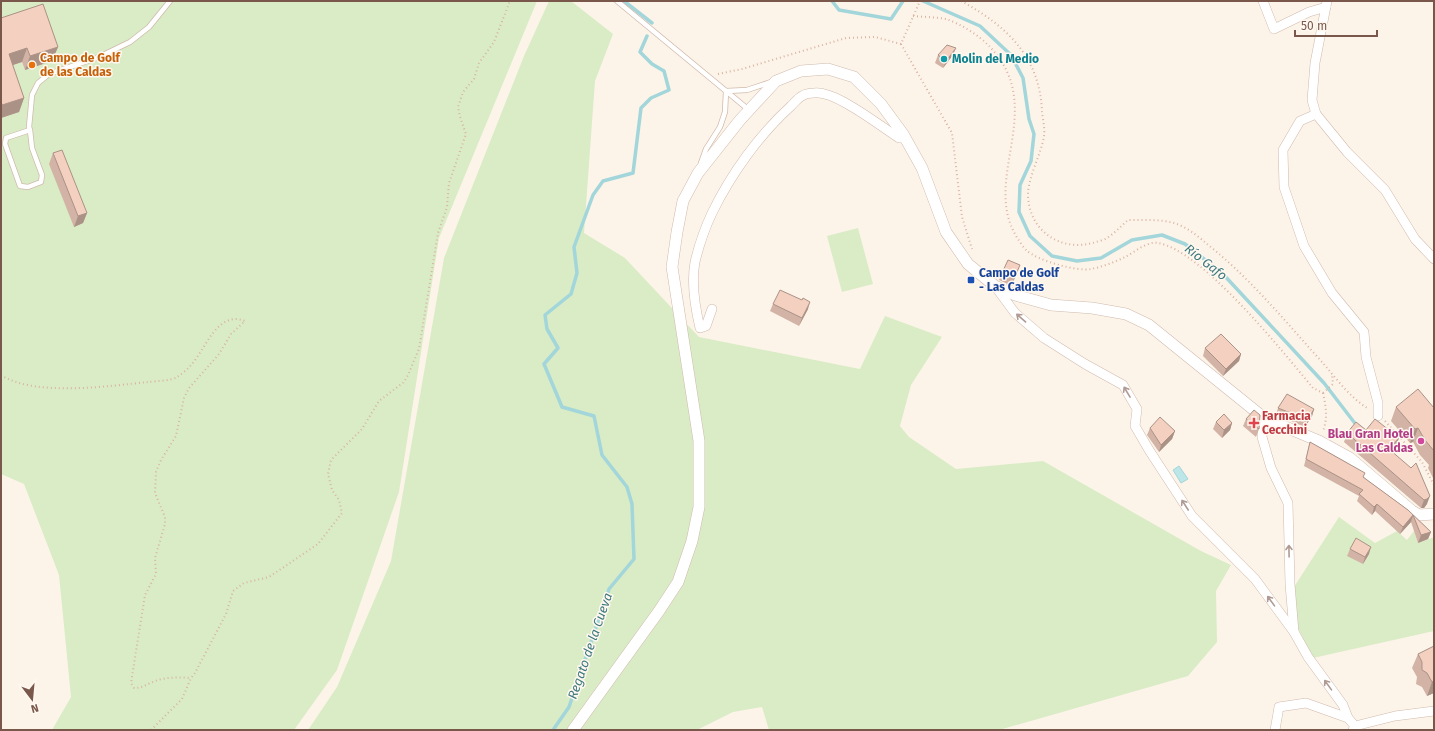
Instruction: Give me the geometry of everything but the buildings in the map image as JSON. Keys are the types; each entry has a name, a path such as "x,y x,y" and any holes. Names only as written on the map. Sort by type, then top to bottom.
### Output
{"street":[{"path":"1263,1 1274,29 1327,4"},
{"path":"1327,4 1315,63 1312,100 1316,114 1347,152 1385,190 1415,239 1434,259"},
{"path":"573,730 660,612 674,588 692,541 699,507 700,441 672,267 683,201 698,173 749,110 776,81 801,71 828,69 854,77 882,104 905,138 922,168 946,232 968,264 995,286 1015,313 1044,338 1085,364 1123,385 1137,409 1135,426 1192,516 1255,579 1294,632 1308,657 1343,705 1354,728 1395,716 1434,711"},
{"path":"712,309 706,326 700,328 694,293 695,263 712,213 732,178 746,159 769,130 802,96 815,92 829,95 850,106 899,138 905,138"},
{"path":"1316,114 1300,121 1283,150 1284,187 1304,246 1332,293 1364,332 1366,357 1378,402 1378,416"},
{"path":"995,286 1015,295 1051,305 1092,308 1126,314 1149,325 1264,418 1319,441 1350,458 1412,511 1419,515 1434,514"},
{"path":"1264,418 1262,437 1271,468 1288,503 1290,584 1294,632"},
{"path":"1275,730 1279,707 1306,703 1348,718"}],"lane":[{"path":"30,130 6,138 5,144 20,186 28,187 41,182 42,175 32,148 30,130 32,95 38,83 49,74 99,57 130,42 150,27 170,1"},
{"path":"617,1 749,110"},
{"path":"726,91 747,90 776,81"},
{"path":"698,173 706,149 720,127 725,112 726,91"}],"path":[{"path":"151,730 182,699 191,678 196,672 226,614 233,591 244,583 270,577 318,544 342,513 339,500 332,490 328,474 331,460 362,429 379,401 400,387 408,375 419,349 437,240 447,207 449,183 466,134 458,107 463,92 474,79 479,63 494,42 510,1"},
{"path":"901,44 920,1"},
{"path":"961,1 980,11 1017,41 1035,71 1042,96 1044,134 1041,151 1029,186 1028,196 1033,215 1040,229 1055,241 1070,245 1086,245 1107,238 1128,220 1153,220 1174,223 1197,236 1219,254 1262,294 1361,404 1395,430 1417,456 1434,485"},
{"path":"913,16 947,20 970,32 985,42 999,57 1008,75 1014,97 1015,119 1005,195 1006,210 1014,232 1026,250 1053,264 1090,270 1125,257 1144,246 1157,242 1179,250 1204,268 1268,335 1313,388 1322,393 1326,406 1326,423 1319,441"},
{"path":"713,70 719,75 846,38 875,37 901,44 952,132 962,217 973,253"},
{"path":"1,375 11,381 53,388 103,387 176,378 192,365 216,327 238,318 245,321 231,334 218,354 189,388 184,398 176,436 161,460 156,472 155,493 165,517 165,524 155,558 156,574 145,595 131,683 134,688 142,688 156,681 168,678 191,678"},
{"path":"1322,393 1332,385 1332,373"}],"green space":[{"path":"1,1 537,1 439,238 399,492 337,670 294,730 52,730 71,697 59,575 24,484 1,474 1,118 18,112 4,68 22,62 25,70 52,61 1,30"},
{"path":"549,1 571,1 613,34 595,81 584,233 625,258 699,337 860,369 885,316 942,337 911,385 900,426 909,437 956,469 1043,461 1201,551 1231,565 1216,591 1217,642 1188,676 999,730 769,730 762,707 733,712 697,730 308,730 337,687 391,561 444,258 524,56"},
{"path":"858,228 873,284 842,292 827,236"},
{"path":"1339,517 1375,543 1397,531 1407,540 1414,531 1418,543 1434,537 1434,631 1313,658 1298,628 1294,587"}],"water":[{"path":"1179,466 1188,479 1181,483 1173,470"}],"waterway":[{"name":"Regato de la Cueva","path":"624,1 652,23"},
{"name":"Río Gafo","path":"832,1 839,10 891,19 903,1"},
{"name":"Río Gafo","path":"923,1 980,26 1011,55 1023,78 1029,119 1034,134 1031,161 1020,185 1019,212 1030,236 1052,256 1077,261 1101,258 1132,240 1162,235 1185,244 1222,273 1324,383 1357,426"},
{"name":"Regato de la Cueva","path":"553,730 569,707 609,589 634,559 632,504 627,487 602,455 594,416 562,407 544,364 558,348 547,329 545,315 571,294 577,273 574,247 593,195 603,181 633,173 641,108 651,98 669,90 664,71 652,64 640,52 647,36"}],"place":[{"name":"Molin del Medio","path":"944,59"},
{"name":"Campo de Golf de las Caldas","path":"32,65"},
{"name":"Campo de Golf - Las Caldas","path":"971,280"},
{"name":"Farmacia Cecchini","path":"1254,423"},
{"name":"Blau Gran Hotel Las Caldas","path":"1421,441"}]}
